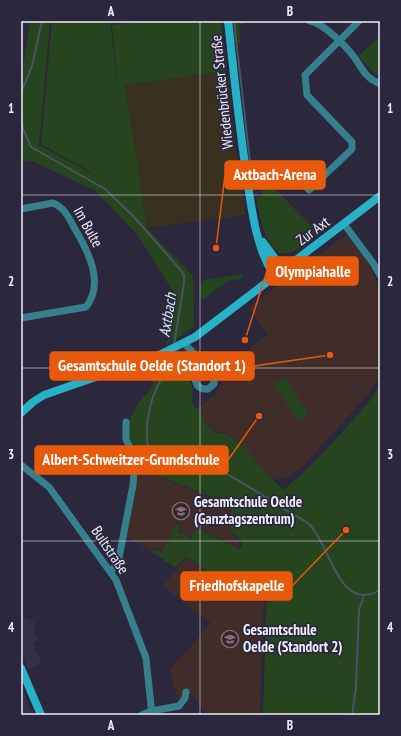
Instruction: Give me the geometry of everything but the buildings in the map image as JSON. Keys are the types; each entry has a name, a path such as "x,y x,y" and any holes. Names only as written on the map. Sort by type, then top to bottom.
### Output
{"street":[{"name":"Wiedenbrücker Straße","path":"228,21 242,151 253,221 275,277"},
{"path":"310,21 322,26 339,41 355,57 359,67 373,81 380,84"},
{"path":"320,178 352,149 352,142 307,95 305,74 359,21"},
{"name":"Zur Axt","path":"21,413 33,402 44,395 164,352 181,344 284,271 380,196"},
{"name":"Im Bulte","path":"21,209 54,203 65,211 88,252 92,263 95,285 90,301 86,306 21,318"},
{"name":"Wiedenbrücker Straße","path":"252,207 264,244 284,271"},
{"path":"344,224 366,252 380,275"},
{"path":"181,344 195,356"},
{"path":"111,570 117,564 119,558 133,485 135,459 126,439 126,422"},
{"name":"Bultstraße","path":"21,465 49,487 111,570 146,658 151,713"},
{"path":"21,668 41,715"},
{"path":"142,715 179,706 186,692"}],"shaded area":[{"path":"226,71 236,153 246,215 147,228 125,85"},
{"path":"347,234 366,259 380,287 380,375 364,399 301,468 287,477 278,480 268,476 236,440 226,433 212,431 206,424 199,407 218,393 216,390 230,372 254,357 249,348 267,335 249,307"},
{"name":"Gesamtschule Oelde (Ganztagszentrum)","path":"137,468 222,502 234,496 229,531 239,541 240,548 196,527 191,537 178,531 181,524 177,521 162,551 153,548 149,550 126,536"},
{"name":"Gesamtschule Oelde (Standort 2)","path":"186,557 231,591 236,586 264,595 260,715 207,715 192,695 177,698 170,669 211,623 163,586"},
{"path":"21,616 33,621 37,628 33,630 38,640 33,643 40,660 40,664 28,669 21,649"},
{"path":"21,686 33,715 21,715"}],"green space":[{"path":"30,21 50,21 39,145 91,173 124,132 91,172 41,144 52,21 110,21 118,90 112,25 143,21 221,21 226,71 125,85 147,228 193,276 194,326 167,344 176,296 138,236 96,191 32,161 21,162 21,80"},
{"path":"230,21 245,21 245,24 239,25 241,43 236,43 233,41"},
{"path":"380,36 380,77 374,73 358,56"},
{"path":"275,173 277,191 317,232 300,248 285,253 279,253 269,242 263,228 256,198 263,196 261,175"},
{"path":"242,274 241,279 229,280 201,301 200,288 204,280"},
{"path":"183,352 190,360 189,381 193,388 192,401 195,409 199,407 208,427 213,431 227,435 236,440 283,490 307,469 336,439 367,404 380,385 380,715 263,715 267,590 263,590 264,595 235,585 231,589 187,557 185,557 176,568 150,551 153,549 162,552 177,522 180,524 178,532 191,538 196,528 240,549 242,544 238,537 229,531 234,495 222,501 136,467 128,439 128,422 138,403 151,389 161,362"},
{"path":"285,377 308,414 298,421 274,384"}],"waterway":[{"name":"Axtbach","path":"21,99 22,90 32,66 42,21"},
{"path":"234,21 252,179"},
{"name":"Axtbach","path":"21,112 23,129 31,147 105,189 134,217 184,275 174,345"},
{"name":"Axtbach","path":"173,351 169,364 154,394 151,405 147,429 148,446 160,451 200,461 243,483 310,525 317,535 337,574 345,585 355,593 366,595 380,590"},
{"path":"352,715 356,687 359,610 364,596"}],"place":[{"name":"Axtbach-Arena","path":"216,248"},
{"name":"Olympiahalle","path":"245,340"},
{"name":"Gesamtschule Oelde (Standort 1)","path":"330,355"},
{"name":"Albert-Schweitzer-Grundschule","path":"259,416"},
{"name":"Gesamtschule Oelde (Ganztagszentrum)","path":"181,511"},
{"name":"Friedhofskapelle","path":"346,530"},
{"name":"Gesamtschule Oelde (Standort 2)","path":"230,639"}]}
